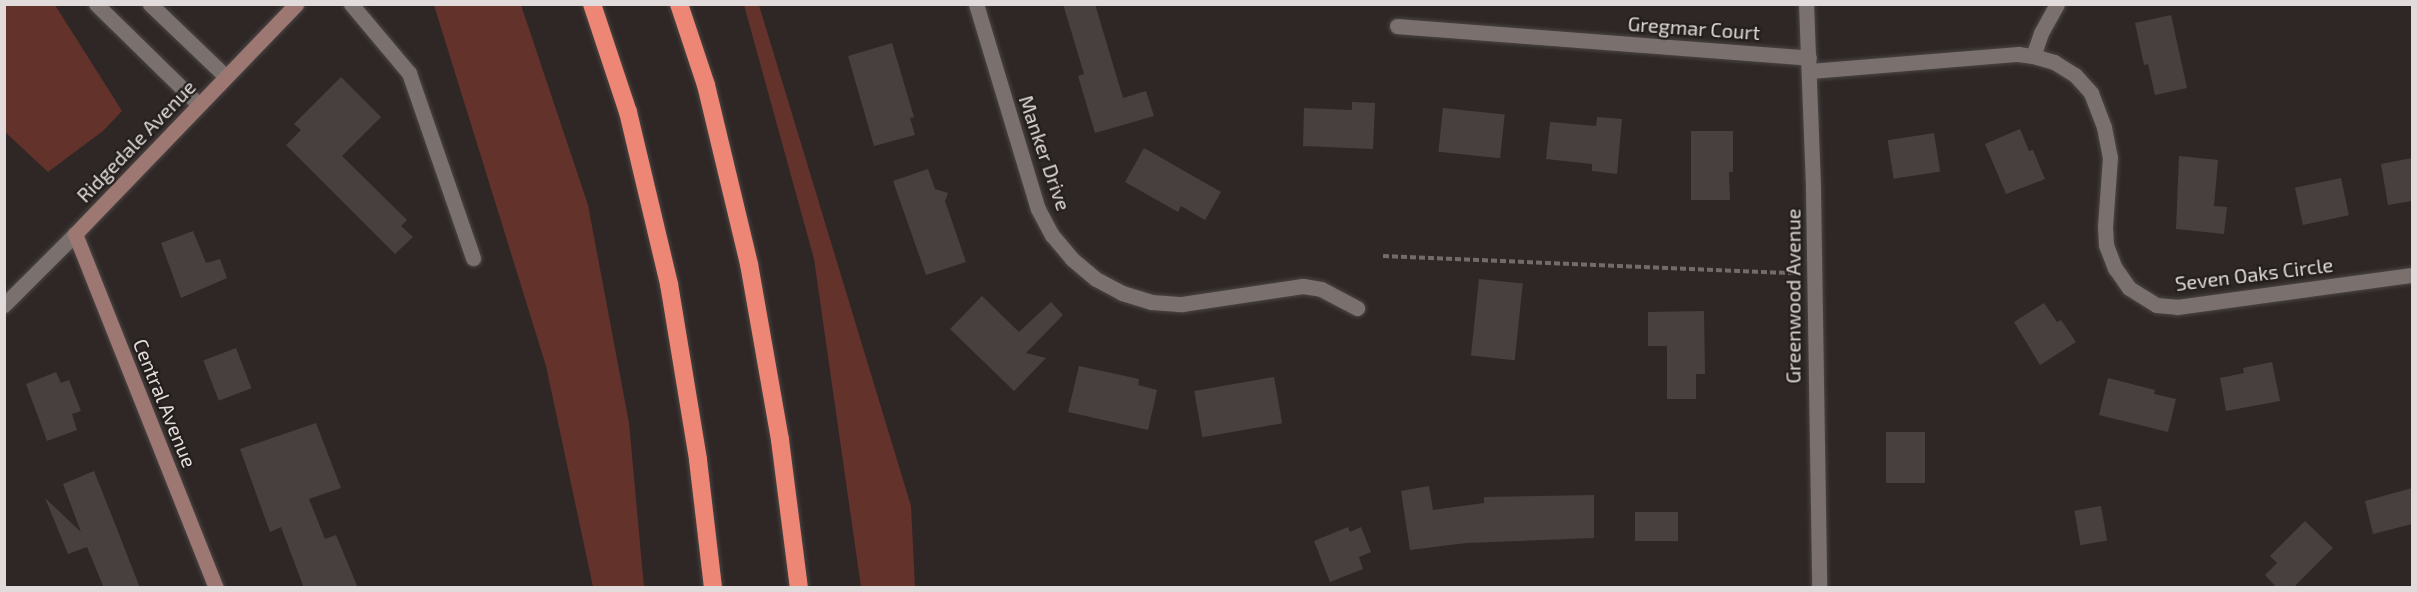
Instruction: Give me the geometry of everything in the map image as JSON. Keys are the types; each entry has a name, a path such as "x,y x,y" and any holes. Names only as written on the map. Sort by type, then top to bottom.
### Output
{"highway":[{"path":"592,4 628,112 669,284 698,460 713,588"},
{"path":"679,4 706,85 749,264 780,440 799,588"}],"main road":[{"name":"Ridgedale Avenue","path":"75,234 296,4"},
{"name":"Central Avenue","path":"75,234 216,588"}],"street":[{"path":"96,4 199,105"},
{"path":"150,4 226,77"},
{"path":"351,4 409,73 473,258"},
{"name":"Manker Drive","path":"976,4 1038,208 1052,235 1065,251 1096,279 1122,293 1152,302 1182,304 1303,286 1321,289 1357,308"},
{"name":"Greenwood Avenue","path":"1806,4 1810,64 1819,588"},
{"path":"2033,56 2041,33 2057,4"},
{"name":"Gregmar Court","path":"1397,26 1810,64"},
{"name":"Seven Oaks Circle","path":"1810,64 2018,54 2054,62 2075,75 2091,93 2104,127 2109,157 2106,245 2115,268 2129,288 2148,302 2177,307 2412,275"},
{"name":"Ridgedale Avenue","path":"4,305 75,234"}],"path":[{"path":"1383,256 1814,274"}],"shaded area":[{"path":"4,5 55,5 122,111 103,131 48,172 5,132"},
{"path":"434,5 521,5 588,205 629,423 644,587 593,587 546,366"},
{"path":"744,5 759,5 911,506 915,587 861,587 814,259"}],"building":[{"path":"1063,4 1095,4 1123,98 1146,91 1154,116 1095,133 1078,76 1084,74"},
{"path":"2171,15 2187,88 2155,95 2148,64 2144,65 2135,23"},
{"path":"892,43 914,117 910,118 915,135 874,146 848,56"},
{"path":"341,77 381,117 342,156 407,220 401,226 413,237 395,254 286,145 301,130 294,124"},
{"path":"1352,102 1375,103 1373,149 1303,146 1304,108 1352,110"},
{"path":"1443,108 1505,114 1500,158 1438,152"},
{"path":"1597,117 1622,119 1617,174 1592,171 1592,164 1546,159 1550,122 1596,126"},
{"path":"2020,129 2029,151 2033,150 2045,179 2006,194 1985,144"},
{"path":"1691,131 1733,131 1733,172 1729,172 1730,200 1691,200"},
{"path":"1934,133 1940,172 1894,179 1888,140"},
{"path":"1144,148 1221,192 1205,220 1181,206 1178,212 1125,182"},
{"path":"2179,156 2218,160 2214,206 2227,207 2224,234 2176,229"},
{"path":"2412,158 2412,201 2388,205 2381,164"},
{"path":"928,169 935,189 948,193 945,201 966,262 926,275 893,181"},
{"path":"2341,178 2349,215 2303,225 2295,188"},
{"path":"193,231 206,263 220,259 227,278 181,298 161,243"},
{"path":"1479,279 1523,284 1515,360 1471,356"},
{"path":"982,296 1019,332 1051,302 1063,315 1026,353 1046,358 1014,391 950,329"},
{"path":"2044,303 2057,322 2061,320 2076,342 2040,365 2014,322"},
{"path":"1704,311 1705,374 1696,374 1696,399 1667,399 1667,346 1648,346 1648,312"},
{"path":"236,348 251,388 219,401 203,361"},
{"path":"2272,362 2280,401 2226,411 2220,378 2244,373 2243,368"},
{"path":"1079,366 1139,379 1138,385 1157,390 1148,430 1068,412"},
{"path":"56,372 61,383 69,380 81,411 72,414 77,430 47,441 26,384"},
{"path":"1274,377 1282,423 1202,437 1194,391"},
{"path":"2108,378 2155,390 2154,394 2176,399 2168,432 2099,415"},
{"path":"316,423 341,488 309,499 325,539 336,535 358,588 304,588 281,527 270,532 240,449"},
{"path":"1886,432 1925,432 1925,483 1886,483"},
{"path":"94,471 140,588 104,588 87,547 68,554 45,498 81,532 63,484"},
{"path":"1429,486 1433,510 1484,503 1484,497 1594,495 1594,538 1466,543 1410,550 1401,491"},
{"path":"2412,488 2412,524 2373,534 2365,501"},
{"path":"2101,506 2107,540 2080,545 2074,511"},
{"path":"1635,512 1678,512 1678,541 1635,541"},
{"path":"2305,521 2333,548 2293,588 2277,588 2265,575 2277,563 2270,556"},
{"path":"1348,527 1350,532 1361,527 1371,552 1359,557 1363,569 1330,582 1314,541"}]}
